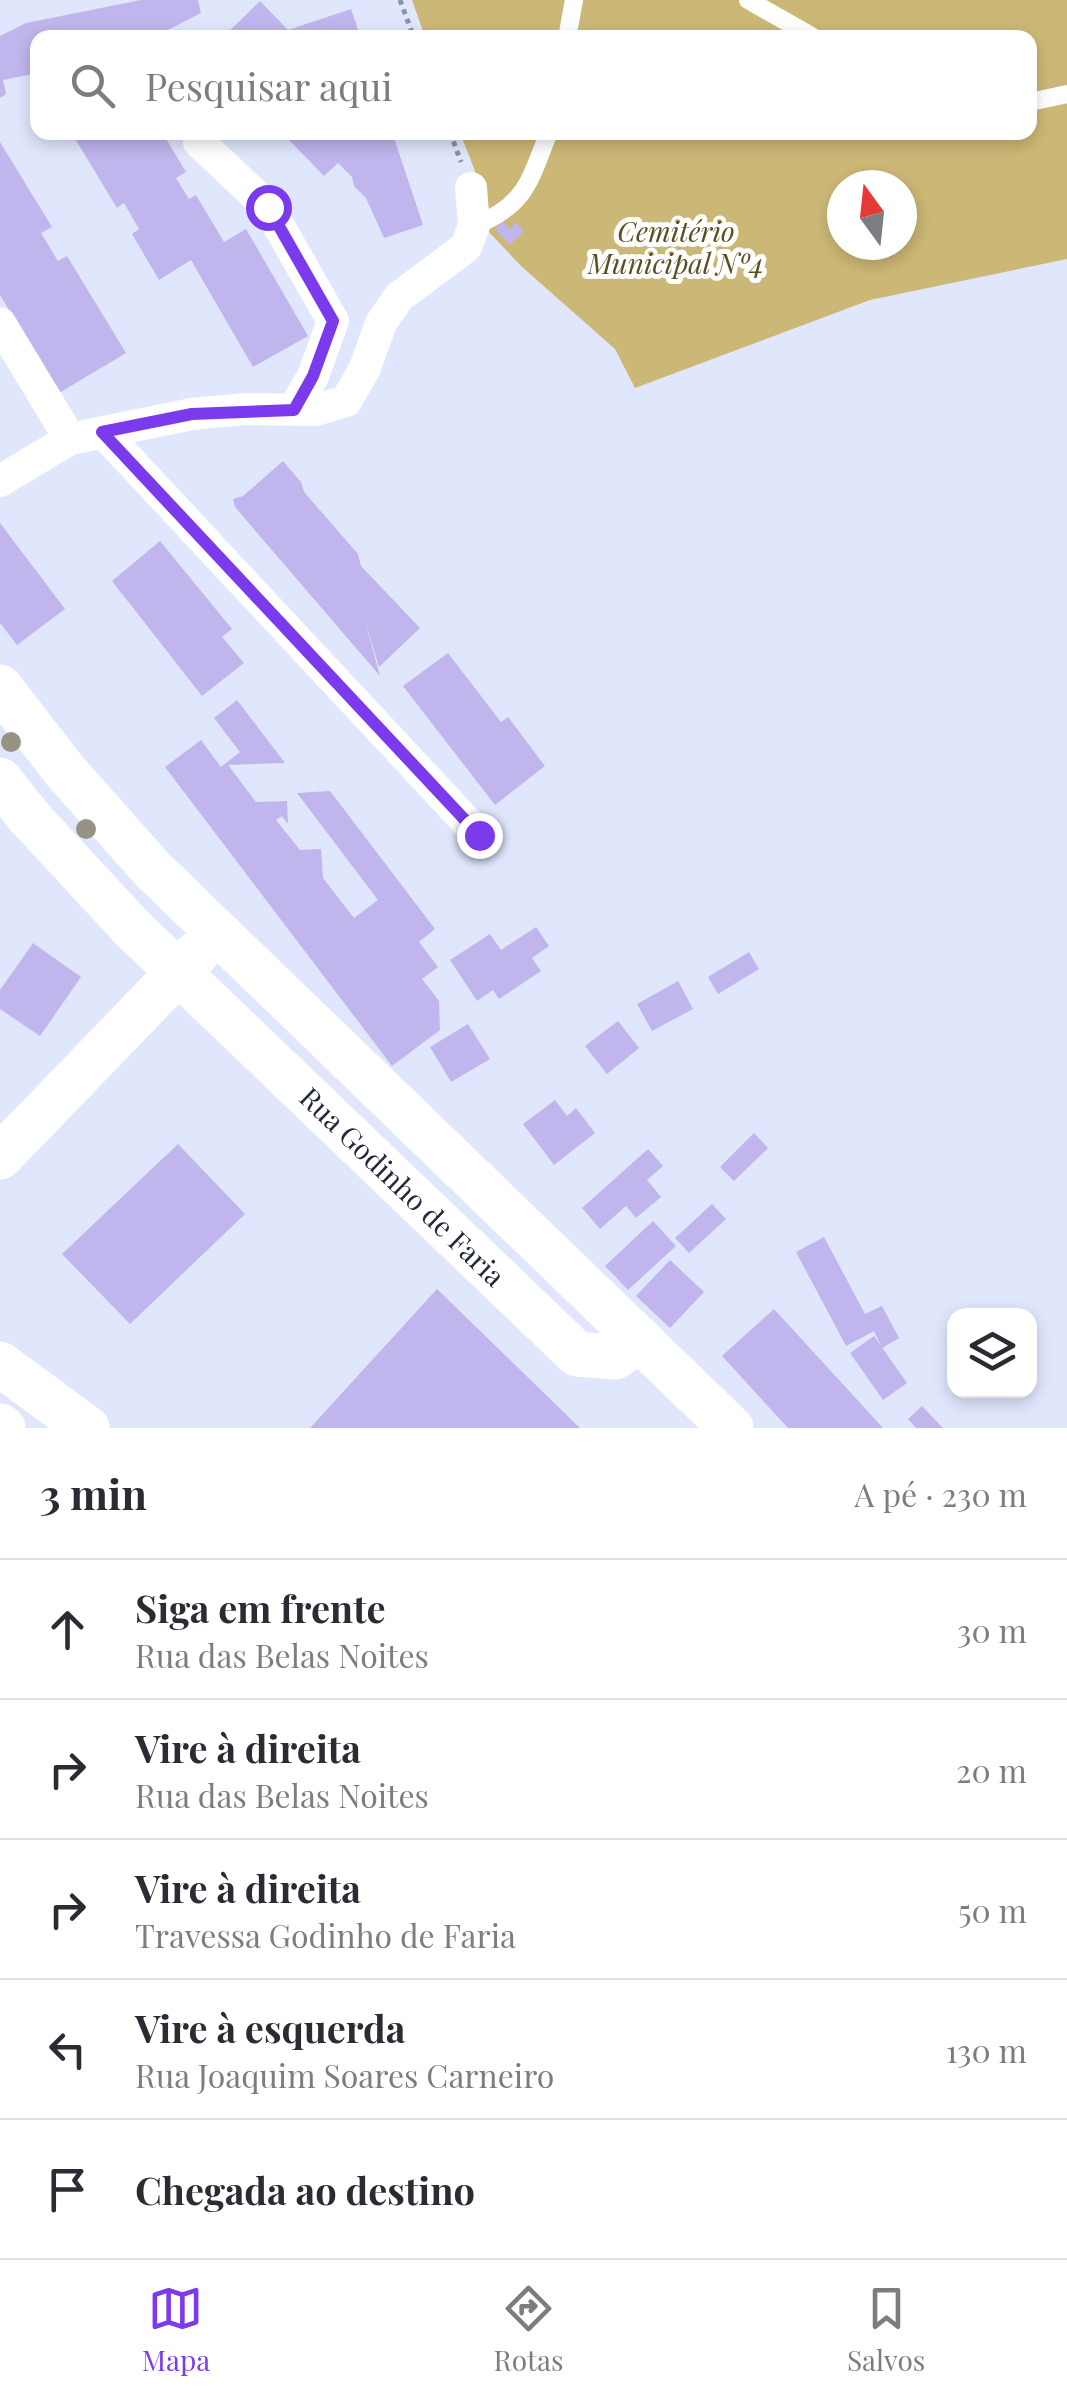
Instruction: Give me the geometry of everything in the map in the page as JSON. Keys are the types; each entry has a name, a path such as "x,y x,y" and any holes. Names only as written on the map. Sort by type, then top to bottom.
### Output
{"main road":[{"name":"Rua Godinho de Faria","path":"0,687 77,785 216,934 731,1428"},
{"name":"Rua Godinho de Faria","path":"0,780 42,831 177,972 577,1354 615,1357 640,1340"},
{"path":"0,1156 216,934"},
{"path":"0,1364 87,1428"}],"street":[{"path":"200,142 268,207 333,321 313,376 294,410"},
{"path":"0,481 70,439 192,414 316,410 346,401 365,368 380,323 399,297 466,248 474,226 471,188"},
{"path":"0,322 70,439"},
{"path":"102,432 479,835"}],"lane":[{"path":"568,30 574,0"},
{"path":"748,0 801,30"},
{"path":"1037,100 1067,94"},
{"path":"474,226 501,216 523,195 546,140"}],"path":[{"path":"400,0 411,30"}],"green space":[{"name":"Cemitério Municipal Nº4","path":"412,0 1067,0 1067,259 870,300 635,388 615,349 521,266 488,231 482,193 463,140 1037,140 1037,30 423,30"}],"building":[{"path":"141,0 198,0 201,13 168,30 30,30 30,75 3,80 6,94 0,98 0,36 26,23"},
{"path":"260,1 288,30 230,30"},
{"path":"351,9 358,30 288,30"},
{"path":"76,140 167,140 186,172 176,178 189,199 196,195 224,242 246,229 308,336 253,367 191,260 159,280 132,234 139,229 124,203 117,208"},
{"path":"289,140 395,140 423,225 384,238 352,177 338,163 324,176"},
{"path":"0,142 52,227 41,233 58,261 67,256 126,353 59,393 0,295"},
{"path":"503,221 510,229 516,222 524,231 510,245 495,229"},
{"path":"283,461 301,482 304,492 358,554 361,566 420,628 379,667 365,621 380,676 235,507 233,499 243,496"},
{"path":"0,523 65,609 17,645 0,623"},
{"path":"160,541 232,629 222,637 244,663 202,696 112,581"},
{"path":"448,653 501,722 508,717 545,766 495,805 403,686"},
{"path":"237,700 285,763 228,765 256,802 287,801 288,824 282,816 276,820 300,850 321,849 323,878 354,918 378,900 297,793 330,791 435,929 419,942 438,967 422,979 439,1001 440,1030 392,1066 165,767 201,740 221,767 240,752 214,718"},
{"path":"536,927 549,946 532,958 541,971 499,999 493,990 477,1001 450,960 490,934 501,950"},
{"path":"33,943 81,977 40,1036 0,1009 0,990"},
{"path":"749,952 759,969 718,994 708,977"},
{"path":"678,981 693,1009 652,1031 637,1004"},
{"path":"618,1021 639,1048 607,1074 585,1046"},
{"path":"468,1024 490,1059 451,1082 430,1047"},
{"path":"555,1100 567,1116 576,1108 595,1133 554,1165 523,1124"},
{"path":"754,1133 768,1148 734,1181 720,1167"},
{"path":"178,1144 245,1214 130,1324 62,1254"},
{"path":"648,1149 663,1166 647,1180 661,1197 636,1218 626,1206 600,1229 582,1208"},
{"path":"712,1204 726,1219 689,1253 675,1238"},
{"path":"653,1221 676,1246 628,1290 605,1266"},
{"path":"824,1237 865,1314 882,1306 899,1338 882,1348 874,1331 846,1346 796,1252"},
{"path":"670,1260 704,1292 670,1328 636,1296"},
{"path":"437,1289 580,1428 310,1428"},
{"path":"774,1309 883,1428 788,1428 722,1356"},
{"path":"874,1336 907,1383 883,1400 850,1353"},
{"path":"922,1406 943,1428 916,1428 908,1419"}],"route":[{"path":"268,207 333,321 313,376 294,410 192,414 102,432 479,835"}]}
